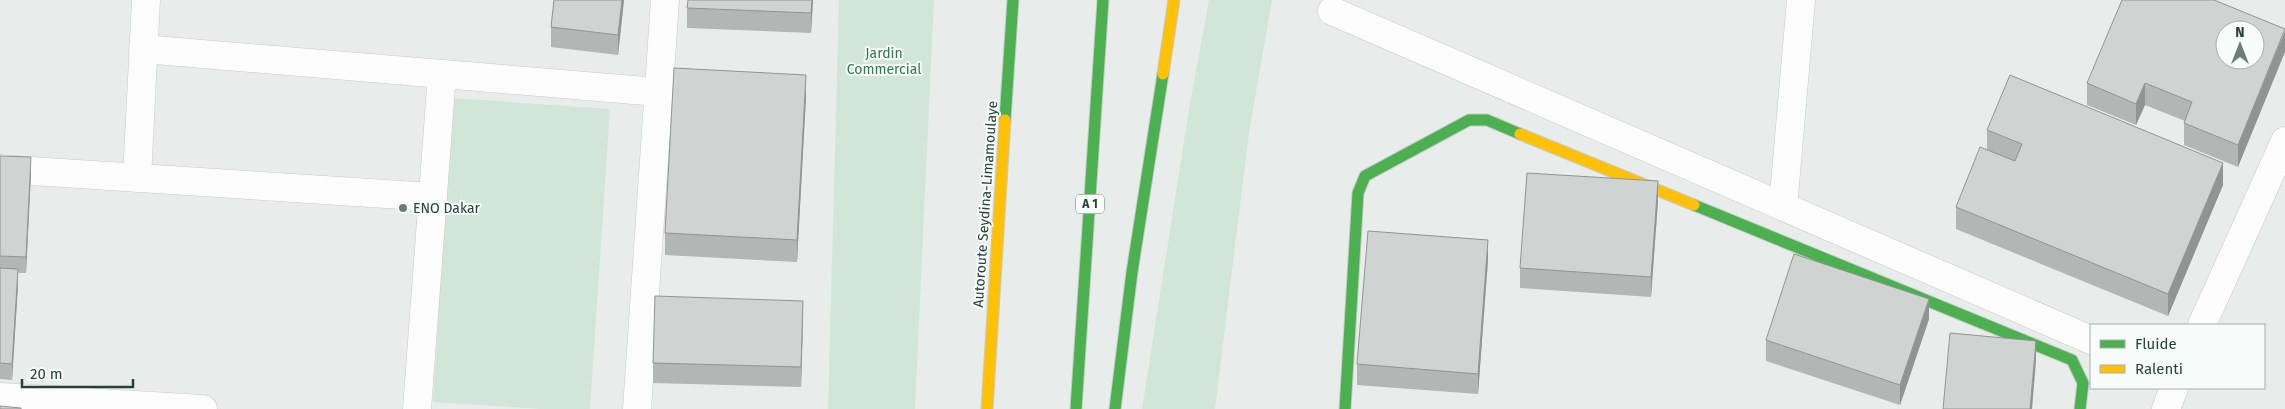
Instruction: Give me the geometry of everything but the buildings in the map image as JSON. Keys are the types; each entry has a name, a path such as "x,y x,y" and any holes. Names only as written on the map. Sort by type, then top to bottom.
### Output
{"main road":[{"name":"Autoroute Seydina-Limamoulaye","path":"987,409 1013,0"},
{"name":"A 1","path":"1076,409 1103,0"},
{"path":"1115,409 1132,272 1174,0"},
{"path":"1345,409 1358,193 1365,176 1469,120 1487,120 2072,360 2082,383 2080,409"}],"street":[{"path":"137,178 146,0"},
{"path":"637,409 665,0"},
{"path":"1783,207 1802,0"},
{"path":"1332,11 2090,340"},
{"path":"143,48 658,92"},
{"path":"417,409 442,74"},
{"path":"2202,324 2285,142"},
{"path":"0,169 433,197"},
{"path":"0,396 203,409"}],"green space":[{"name":"Jardin Commercial","path":"839,0 934,0 915,409 828,409"},
{"path":"1209,0 1272,0 1249,133 1215,409 1142,409 1189,109"},
{"path":"452,98 610,109 590,409 542,409 433,402"}],"traffic: fast":[{"path":"1005,120 1013,0"},
{"path":"1076,409 1103,0"},
{"path":"1115,409 1132,272 1163,74"},
{"path":"1345,409 1358,193 1365,176 1469,120 1487,120 1520,134"},
{"path":"1694,205 2072,360 2083,383 2080,409"}],"traffic: slow":[{"path":"1163,74 1174,0"},
{"path":"987,409 1005,120"},
{"path":"1520,134 1694,205"}],"place":[{"name":"ENO Dakar","path":"403,208"}]}
